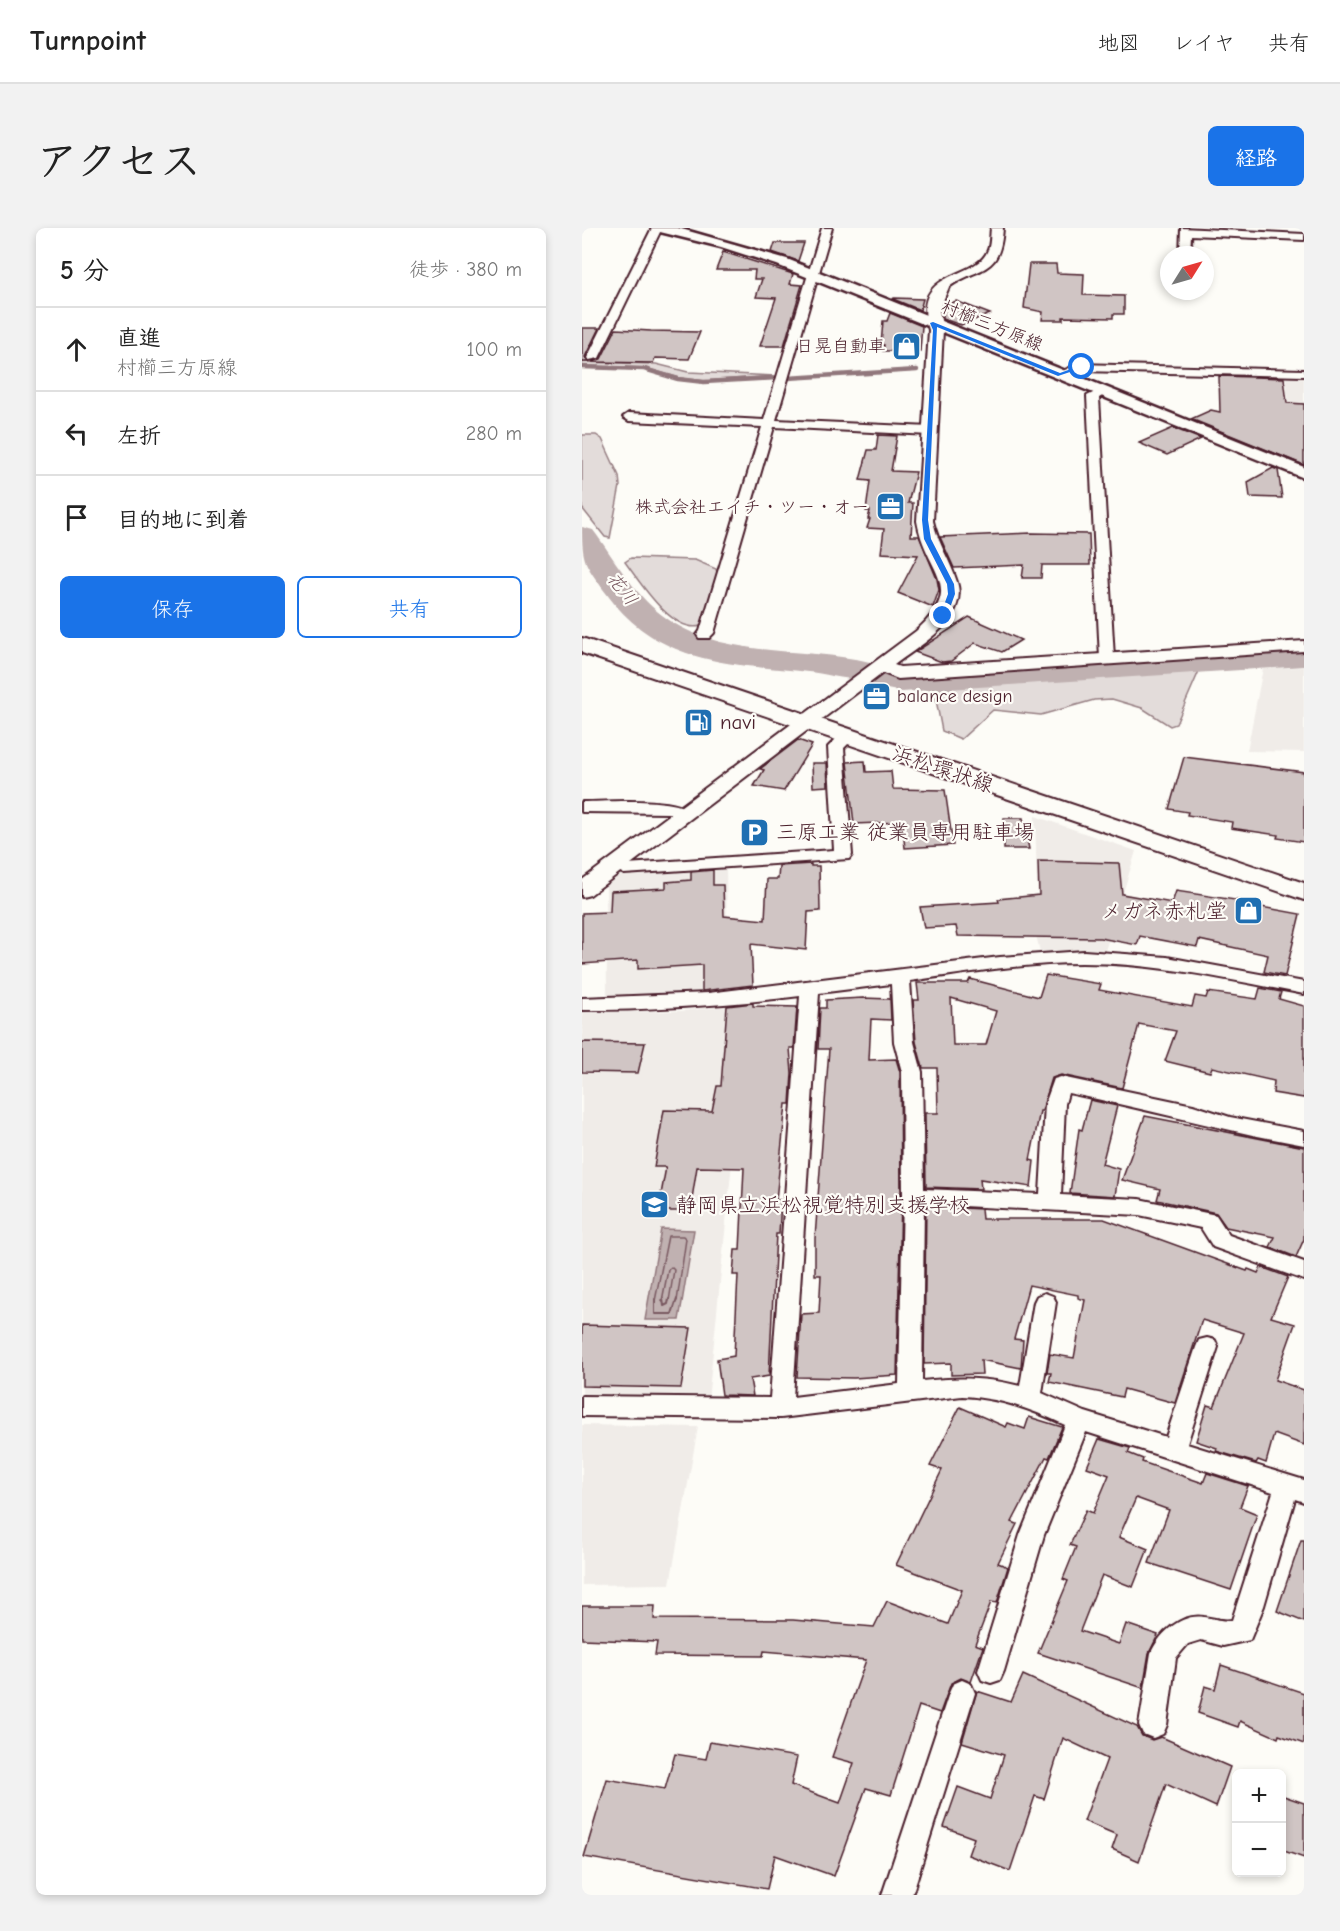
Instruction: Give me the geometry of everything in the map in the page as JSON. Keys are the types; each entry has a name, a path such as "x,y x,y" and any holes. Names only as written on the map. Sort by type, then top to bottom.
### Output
{"main road":[{"name":"村櫛三方原線","path":"659,228 741,248 813,275 1304,473"},
{"name":"浜松環状線","path":"583,643 1304,872"},
{"name":"浜松環状線","path":"815,716 848,736 1304,892"}],"street":[{"path":"593,358 659,228"},
{"path":"704,635 707,633 827,228"},
{"path":"582,890 934,626 943,616 952,594 946,574 926,530 936,330 931,316 938,289 949,280 987,261 995,250 997,228"},
{"path":"1185,246 1186,230 1304,237"},
{"path":"1060,375 1078,367 1304,373"},
{"path":"1103,392 1094,396 1104,652 1107,658"},
{"path":"629,417 930,431"},
{"path":"880,666 898,673 1304,646"},
{"path":"616,865 624,869 843,855 836,747 848,736"},
{"path":"582,807 671,808 684,813"},
{"path":"582,1004 701,1002 1049,958 1116,958 1184,965 1304,988"},
{"path":"900,976 904,1042 912,1072 914,1196 910,1391"},
{"path":"781,1408 810,988"},
{"path":"1050,1202 1055,1104 1061,1084 1193,1112 1228,1124 1304,1138"},
{"path":"914,1196 1139,1207 1208,1221 1221,1241 1304,1271"},
{"path":"1030,1398 1045,1302"},
{"path":"1174,1448 1207,1347"},
{"path":"582,1406 781,1408 962,1386 990,1388 1030,1398 1079,1420 1174,1448 1295,1488 1241,1631 1223,1634 1201,1628 1179,1635 1164,1653 1153,1725"},
{"path":"991,1671 1032,1535 1079,1420"},
{"path":"897,1895 962,1693"}],"shaded area":[{"path":"582,362 656,364 688,372 776,376 705,381 680,378 645,368 582,366"},
{"path":"1285,374 1304,375 1304,408 1289,408"},
{"path":"582,435 596,435 602,439 619,476 620,486 610,538 605,537 582,508"},
{"path":"631,558 695,560 716,569 718,576 701,626 690,626 668,615 625,562"},
{"path":"1190,666 1199,671 1176,724 1170,726 1142,708 1112,699 1094,700 1041,715 993,710 961,739 942,731 934,689 941,684"},
{"path":"1304,667 1304,752 1247,751 1263,668"},
{"path":"1035,816 1136,851 1105,951 1040,952 1032,918 1038,918"},
{"path":"726,865 728,992 607,998 606,882 620,872"},
{"name":"静岡県立浜松視覚特別支援学校","path":"748,1004 708,1401 582,1399 582,1012 680,1011"},
{"path":"582,1425 698,1427 670,1584 582,1585"}],"water":[{"path":"661,1229 694,1230 679,1320 645,1320"}],"building":[{"path":"775,243 804,243 798,261 772,252"},
{"path":"723,252 793,274 790,284 802,285 784,346 760,346 776,298 756,297 762,279 754,279 755,270 716,270"},
{"path":"1029,264 1056,264 1057,273 1084,274 1083,295 1124,296 1124,314 1113,314 1113,318 1063,317 1063,320 1042,320 1043,312 1024,308"},
{"path":"894,298 923,299 920,310"},
{"path":"956,301 990,314 961,325 943,319 943,306"},
{"path":"890,313 922,326 920,351 883,351 884,345 881,345 883,321 887,321"},
{"path":"582,328 599,328 585,357 588,362 582,362"},
{"path":"616,329 700,332 689,359 655,358 653,363 592,362 601,359"},
{"path":"1219,376 1284,378 1287,403 1304,404 1304,465 1191,419 1211,410 1220,412"},
{"path":"1173,428 1201,439 1167,455 1139,443"},
{"path":"878,435 897,436 891,471 916,472 908,503 913,503 911,536 919,536 937,579 939,590 933,607 898,593 918,555 881,553 884,529 867,528 870,519 868,519 870,511 866,511 870,481 860,480 868,450 876,450"},
{"path":"1273,468 1278,470 1282,498 1250,497 1248,482"},
{"path":"1031,533 1089,534 1090,565 1042,565 1041,578 1022,578 1024,565 954,568 940,537"},
{"path":"969,617 1021,640 1002,652 975,643 951,661 942,662 915,652"},
{"path":"798,740 812,745 784,791 754,786 764,770 760,769"},
{"path":"1184,757 1304,772 1304,842 1277,838 1278,835 1231,828 1232,822 1187,815 1188,812 1169,809"},
{"path":"865,761 866,772 891,771 893,789 945,790 953,845 905,848 902,822 854,824 847,762"},
{"path":"812,763 827,763 828,786 813,787"},
{"path":"1004,818 1023,818 1029,849 1004,849"},
{"path":"1038,861 1119,863 1122,894 1172,903 1176,891 1262,904 1261,907 1300,914 1285,976 1264,972 1268,955 1199,940 1197,947 1140,936 1137,945 1100,938 958,936 956,926 924,928 920,907 999,902 998,899 1039,895"},
{"path":"811,864 811,866 819,866 820,911 808,912 806,950 751,944 753,985 702,991 702,965 638,969 638,960 582,964 582,913 610,912 611,891 666,888 666,882 691,880 691,872 713,870 713,885 723,885 724,916 765,920 767,879 778,879 779,866"},
{"path":"1046,975 1101,984 1099,990 1192,1007 1195,996 1206,998 1208,992 1257,999 1260,988 1281,992 1279,999 1304,1006 1304,1098 1273,1093 1274,1081 1212,1067 1210,1072 1165,1061 1176,1031 1139,1024 1122,1088 1061,1075 1052,1078 1042,1111 1040,1111 1030,1160 1034,1161 1031,1187 980,1179 981,1189 926,1187 925,1113 938,1113 937,1068 923,1068 916,1042 913,1000 919,1000 917,983 968,983 970,979 1039,997","holes":["951,998 996,1011 986,1045 953,1045"]},
{"path":"890,999 891,1020 871,1019 869,1060 896,1059 900,1072 901,1196 897,1375 854,1378 797,1377 801,1314 819,1313 821,1275 815,1275 815,1238 829,1049 818,1049 820,1008 826,1008 826,1000"},
{"path":"753,1003 753,1006 797,1007 794,1048 790,1048 792,1073 790,1104 786,1104 776,1200 781,1200 779,1234 776,1234 769,1376 750,1379 753,1396 722,1395 717,1359 734,1356 738,1275 733,1275 735,1250 740,1250 744,1168 697,1167 690,1211 658,1211 666,1167 654,1167 664,1110 712,1111 717,1086 721,1086 727,1006"},
{"path":"582,1042 645,1043 638,1073 582,1072"},
{"path":"1090,1100 1117,1106 1102,1164 1119,1169 1115,1196 1070,1193 1079,1129 1082,1130"},
{"path":"1145,1116 1304,1147 1304,1239 1296,1257 1270,1247 1275,1237 1226,1227 1216,1213 1157,1200 1160,1189 1122,1180"},
{"path":"926,1206 981,1209 982,1219 1104,1219 1247,1271 1248,1269 1258,1273 1261,1267 1288,1277 1271,1317 1295,1324 1275,1380 1304,1390 1304,1445 1274,1434 1266,1463 1258,1460 1256,1463 1216,1451 1217,1448 1196,1441 1207,1405 1214,1407 1244,1333 1202,1320 1175,1403 1124,1389 1122,1397 1049,1382 1051,1373 1047,1373 1050,1354 1074,1358 1085,1300 1078,1298 1078,1295 1029,1285 1014,1339 1023,1340 1021,1368 981,1360 982,1374 951,1375 951,1363 924,1364"},
{"path":"582,1325 691,1328 681,1388 582,1386"},
{"path":"960,1407 1006,1427 1008,1423 1025,1429 1029,1417 1062,1427 1049,1458 1046,1457 1012,1522 1017,1524 998,1563 1008,1567 997,1603 991,1602 975,1644 983,1647 971,1682 961,1678 951,1683 940,1713 919,1706 891,1795 866,1788 834,1876 775,1855 767,1889 584,1857 607,1779 665,1789 675,1754 706,1759 710,1742 797,1757 791,1785 840,1803 854,1763 832,1757 866,1660 764,1651 763,1656 655,1655 657,1642 582,1639 582,1606 655,1606 654,1619 793,1620 874,1627 887,1601 948,1624 962,1590 896,1565 942,1470 930,1466"},
{"path":"1099,1439 1130,1448 1128,1453 1143,1459 1142,1462 1203,1483 1207,1473 1248,1486 1240,1507 1257,1514 1231,1590 1149,1563 1169,1510 1136,1498 1119,1537 1148,1549 1133,1587 1102,1575 1080,1631 1119,1644 1126,1624 1158,1635 1149,1653 1143,1688 1038,1653 1068,1581 1063,1579 1076,1547 1070,1545 1086,1510 1093,1513 1109,1475 1087,1467"},
{"path":"1301,1540 1304,1540 1304,1622 1277,1611"},
{"path":"1221,1665 1304,1693 1304,1744 1279,1735 1278,1738 1240,1721 1238,1727 1198,1713 1205,1686 1215,1689"},
{"path":"1023,1675 1137,1727 1142,1736 1152,1740 1161,1737 1230,1767 1216,1807 1166,1784 1139,1861 1112,1849 1117,1835 1084,1821 1107,1759 1063,1738 1044,1799 1035,1796 1010,1871 968,1855 974,1838 944,1827 958,1787 990,1799 1004,1755 962,1742 977,1691 1011,1702"},
{"path":"1286,1797 1304,1803 1304,1858 1286,1852"}],"waterway":[{"path":"1191,234 1191,246"},
{"path":"582,367 644,369 678,379 704,382 777,378"},
{"path":"788,378 917,370"},
{"name":"花川","path":"582,536 640,613 673,637 698,647 725,653 862,670"},
{"path":"884,679 902,682 1304,656"}],"place":[{"name":"日晃自動車","path":"907,346"},
{"name":"株式会社エイチ・ツー・オー","path":"890,507"},
{"name":"balance design","path":"876,696"},
{"name":"navi","path":"699,722"},
{"name":"三原工業 従業員専用駐車場","path":"755,832"},
{"name":"メガネ赤札堂","path":"1248,911"},
{"name":"静岡県立浜松視覚特別支援学校","path":"655,1205"}],"route":[{"path":"943,616 952,594 951,584 928,539 925,520 936,330 933,323 1060,375 1082,367"}]}
